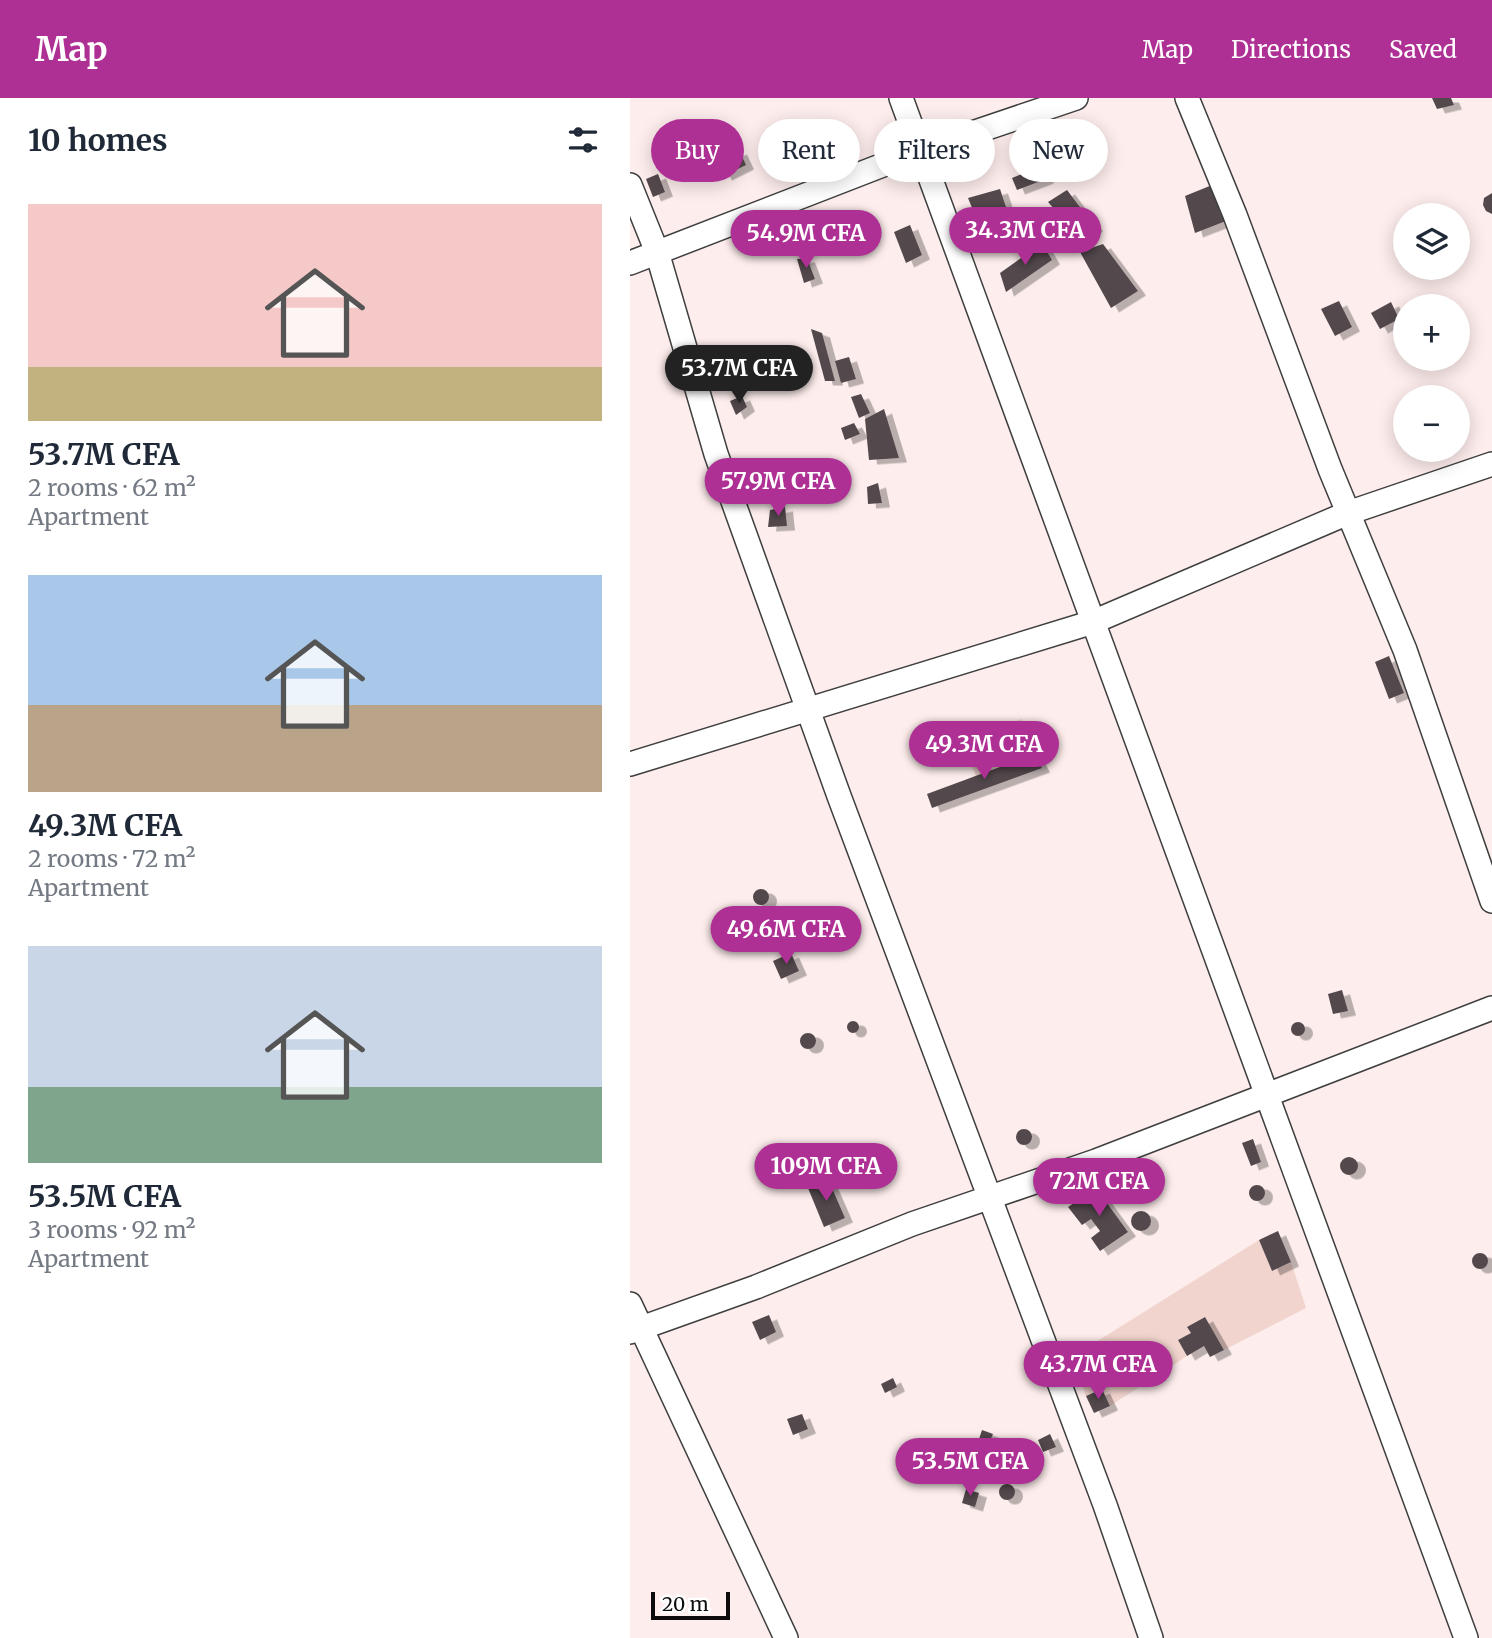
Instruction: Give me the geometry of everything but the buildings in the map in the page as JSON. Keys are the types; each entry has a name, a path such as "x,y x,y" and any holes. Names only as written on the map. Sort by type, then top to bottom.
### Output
{"street":[{"path":"901,98 908,119"},
{"path":"995,125 1076,98"},
{"path":"1187,98 1235,215 1348,513 1405,650 1492,901"},
{"path":"630,263 874,168"},
{"path":"930,182 1466,1638"},
{"path":"630,185 657,252 716,454 839,796 991,1197 1151,1638"},
{"path":"630,764 1093,622 1348,513 1492,464"},
{"path":"635,1330 756,1287 912,1224 1096,1161 1492,1008"},
{"path":"630,1304 635,1330 786,1638"}],"shaded area":[{"path":"1022,719 1035,754 976,776 963,741"},
{"path":"1259,1240 1272,1271 1291,1262 1306,1308 1224,1350 1204,1317 1188,1327 1191,1333 1178,1340 1187,1356 1110,1406 1102,1389 1086,1396 1072,1357"}]}
